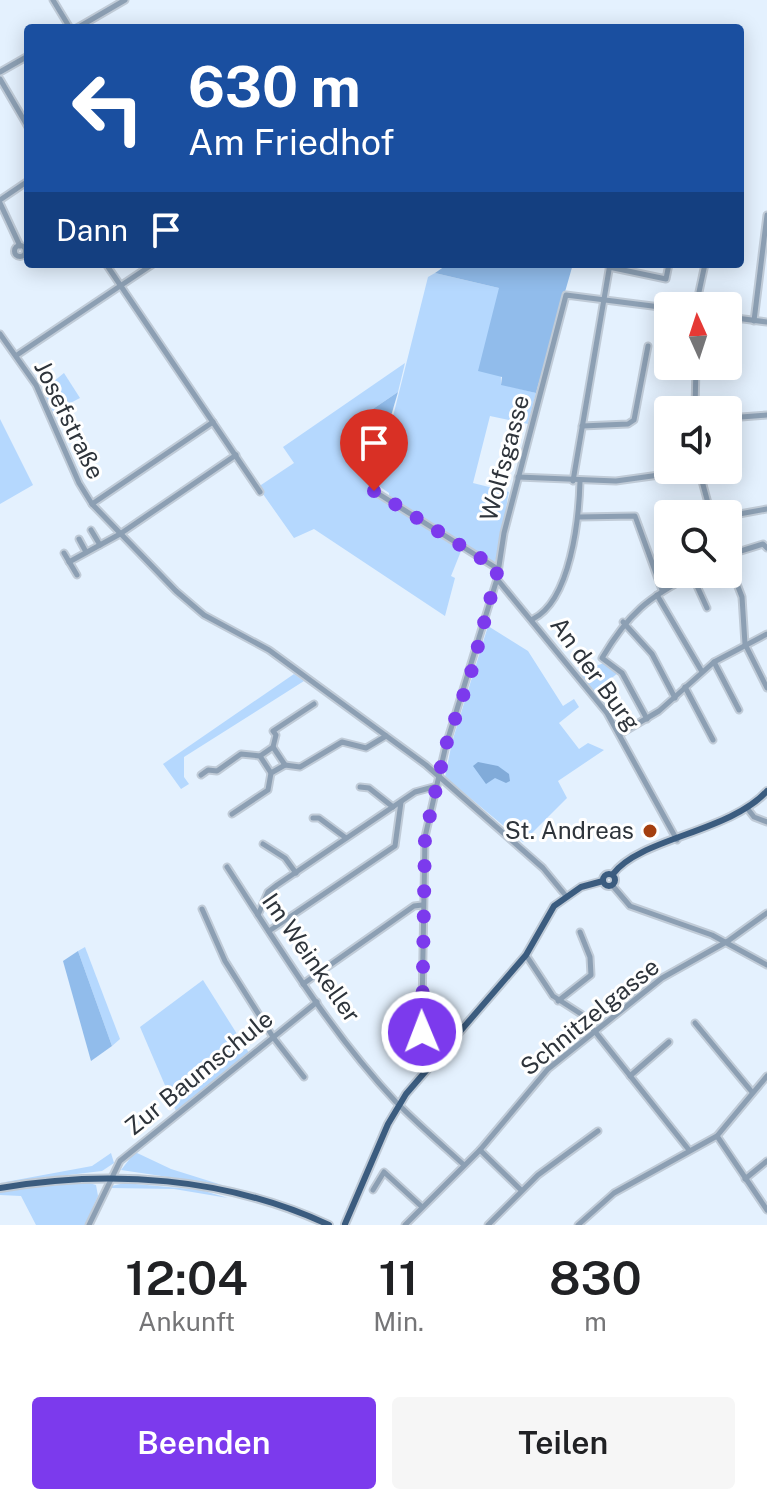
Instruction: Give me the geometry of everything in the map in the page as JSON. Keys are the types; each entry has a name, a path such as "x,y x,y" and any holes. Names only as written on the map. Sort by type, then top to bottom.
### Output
{"main road":[{"path":"603,881 606,874 613,874 640,853 677,841 747,808 767,791"},
{"path":"337,1225 346,1224 399,1105 430,1064 526,955 550,911 566,896 591,883 603,881 612,885 616,880 613,874"},
{"path":"0,1188 110,1178 217,1189 287,1208 329,1225"}],"street":[{"path":"53,0 68,24"},
{"path":"84,24 125,0"},
{"path":"0,72 24,58"},
{"path":"0,79 24,120"},
{"path":"20,246 0,202 24,184"},
{"path":"754,321 767,215"},
{"path":"109,268 260,492"},
{"path":"17,355 147,268"},
{"path":"533,619 546,606 563,578 573,549 579,517 577,481 582,426 610,268"},
{"path":"622,268 666,279 668,268"},
{"path":"699,292 704,268"},
{"name":"Wolfsgasse","path":"430,1064 423,1054 422,905 425,837 439,775 497,579 518,477 566,295 604,301"},
{"path":"604,301 654,306"},
{"path":"742,319 767,322"},
{"name":"Josefstraße","path":"0,334 17,355 42,397 79,483 92,504 140,555 197,610 257,642 439,775 543,868 566,896"},
{"path":"582,426 628,424 634,420 648,346"},
{"path":"742,417 767,415"},
{"path":"92,504 213,422"},
{"path":"69,562 120,534 236,455"},
{"path":"518,477 577,481 654,476"},
{"path":"374,491 498,569"},
{"path":"742,513 767,509"},
{"path":"579,517 635,516 660,592 701,670"},
{"path":"91,530 100,545"},
{"path":"79,539 86,552"},
{"path":"742,552 763,544 767,548"},
{"path":"64,553 77,575"},
{"name":"An der Burg","path":"497,579 533,619 620,734 677,841"},
{"path":"647,719 622,673 602,658 623,622 667,588"},
{"path":"699,588 707,608"},
{"path":"739,588 745,644 767,688"},
{"path":"623,622 652,654 675,698"},
{"path":"620,734 675,698 701,670 767,634"},
{"path":"714,662 739,710"},
{"path":"684,686 713,740"},
{"path":"201,775 208,770 217,771 241,754 260,756 273,747 276,735 273,731 314,704"},
{"path":"271,773 285,765 300,767 342,742 366,748 386,736"},
{"path":"273,747 285,765"},
{"path":"232,814 268,790 271,773 260,756"},
{"path":"258,915 268,892 415,792 437,786"},
{"path":"360,787 369,788 393,807"},
{"path":"269,931 395,846 401,802"},
{"path":"747,808 754,817 767,822"},
{"path":"313,818 319,818 346,838"},
{"path":"263,844 285,858 296,873"},
{"name":"Im Weinkeller","path":"227,867 317,1002 399,1105 464,1165"},
{"path":"612,885 630,906 728,941 767,965"},
{"path":"303,984 414,906 422,905"},
{"path":"202,909 225,961 273,1037 304,1077"},
{"name":"Schnitzelgasse","path":"405,1225 480,1150 539,1077 662,978 728,941 767,913"},
{"path":"558,1001 591,975 590,957 580,932"},
{"path":"526,955 558,1001 577,1010 689,1150"},
{"name":"Zur Baumschule","path":"89,1225 110,1178 126,1155 317,1002"},
{"path":"695,1023 752,1092"},
{"path":"630,1076 669,1042"},
{"path":"578,1225 614,1193 717,1136 767,1076"},
{"path":"488,1225 521,1190 598,1131"},
{"path":"717,1136 767,1210"},
{"path":"480,1150 521,1190"},
{"path":"745,1179 767,1161"},
{"path":"373,1190 384,1172 421,1206"}],"shaded area":[{"path":"442,268 572,268 536,393 501,385 502,377 478,371 499,288 435,273"},
{"path":"435,273 499,288 501,384 536,393 528,424 490,416 473,483 509,492 501,542 492,566 389,498 389,493 376,484 428,277"},
{"path":"405,363 398,392 342,430 374,481 372,492 461,551 451,576 455,578 445,616 314,529 294,538 258,487 294,463 283,447"},
{"path":"64,373 80,398 53,412 43,390"},
{"path":"398,392 386,433 381,437 370,431 363,435 358,451 342,430"},
{"path":"0,419 33,485 0,504"},
{"path":"488,626 528,651 563,706 574,699 579,707 559,723 579,749 588,743 604,750 558,781 567,798 523,842 445,777 452,742"},
{"path":"604,663 618,673 594,692 579,672"},
{"path":"294,674 304,681 184,757 184,777 189,784 181,789 163,764"},
{"path":"478,762 498,766 509,774 510,781 506,783 495,778 486,784 473,766"},
{"path":"85,947 120,1039 112,1046 78,951"},
{"path":"78,951 112,1046 91,1061 63,961"},
{"path":"203,980 249,1053 176,1111 140,1027"},
{"path":"135,1152 171,1169 222,1185 121,1170"},
{"path":"111,1153 114,1163 102,1171 0,1183 92,1166"},
{"path":"86,1182 96,1185 98,1196 85,1225 36,1225 21,1196 0,1195 0,1191"},
{"path":"125,1183 201,1190 228,1198 174,1189 111,1188 101,1205 111,1186"}],"place":[{"name":"St. Andreas","path":"650,831"}],"route":[{"path":"374,491 492,569 498,569 471,673 446,745 425,837 422,861 422,1032"}]}
